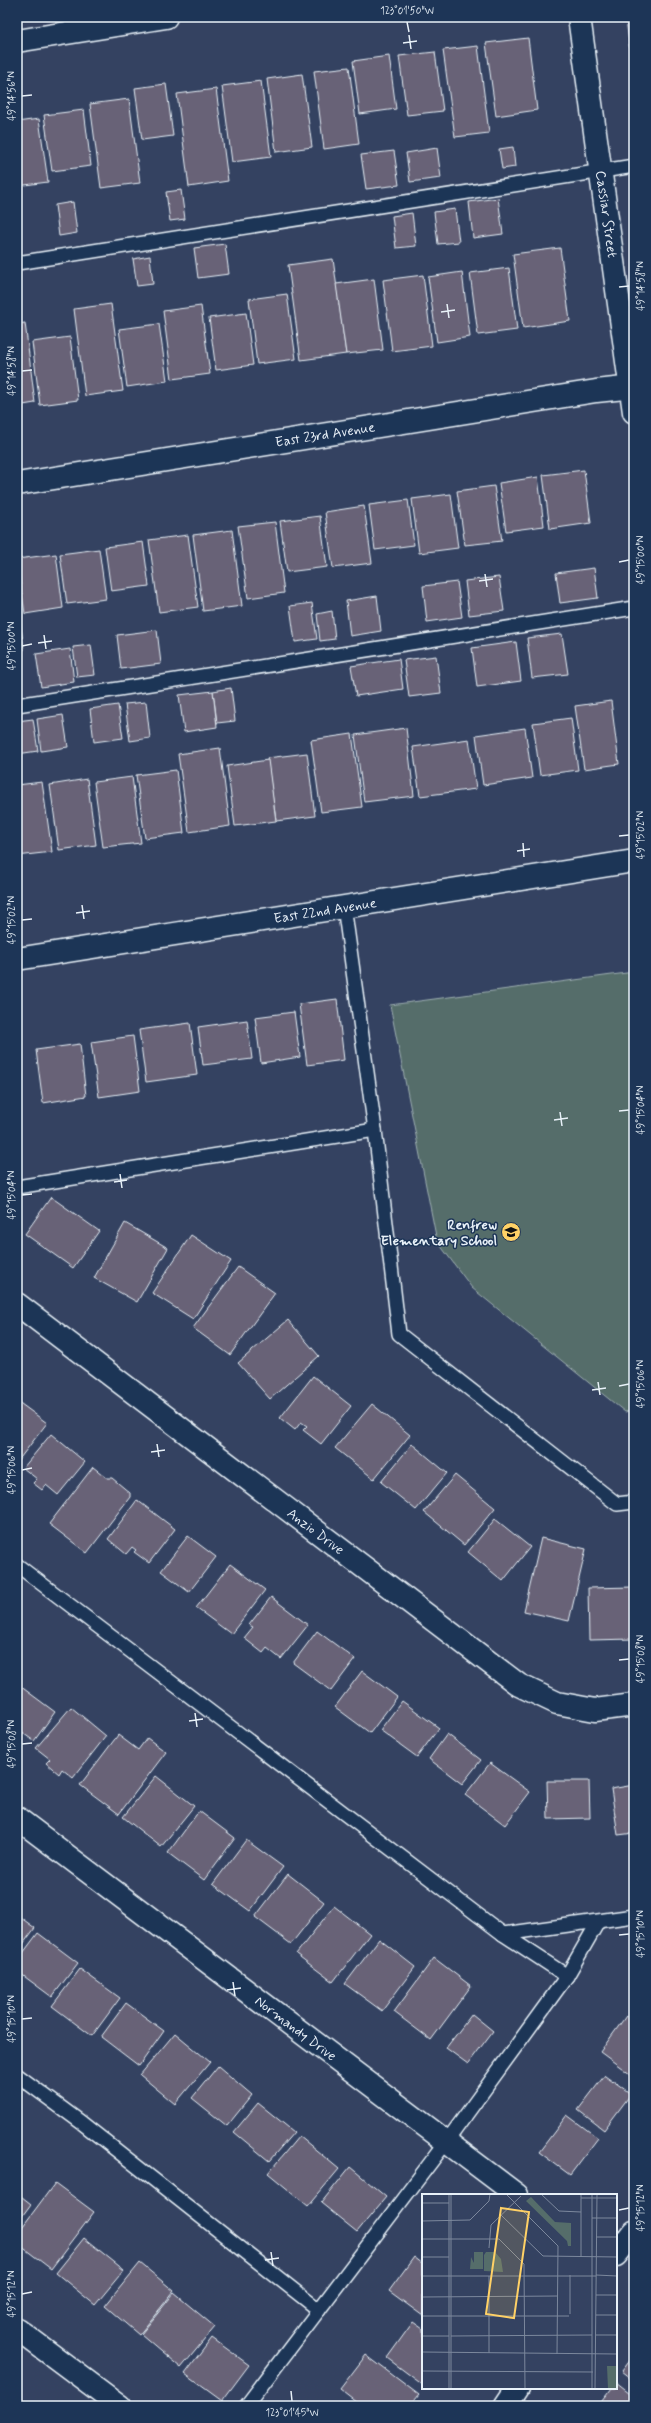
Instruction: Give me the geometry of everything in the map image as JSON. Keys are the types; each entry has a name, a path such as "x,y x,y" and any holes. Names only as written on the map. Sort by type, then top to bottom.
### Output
{"street":[{"path":"17,41 166,17"},
{"name":"Cassiar Street","path":"579,17 632,387 634,412"},
{"name":"East 23rd Avenue","path":"17,484 596,391 632,387"},
{"name":"East 22nd Avenue","path":"17,959 634,861"},
{"name":"Anzio Drive","path":"17,1304 519,1685 556,1703 595,1710 634,1705"},
{"name":"Normandy Drive","path":"17,1818 516,2194"},
{"path":"617,2254 634,2232"},
{"path":"17,2329 120,2406"},
{"path":"504,2406 516,2389"}],"lane":[{"path":"17,263 634,166"},
{"path":"17,705 634,608"},
{"path":"344,906 375,1130 400,1334 617,1504 634,1502"},
{"path":"17,1187 375,1130"},
{"path":"17,1566 503,1934 567,1976"},
{"path":"503,1934 634,1916"},
{"path":"246,2406 447,2141 567,1976 598,1922"},
{"path":"17,2075 88,2128 319,2310"}],"green space":[{"path":"634,972 634,1410 625,1412 472,1288 437,1241 390,1005"}],"building":[{"path":"634,18 634,76 633,76 626,19"},
{"path":"528,38 537,110 496,116 486,43"},
{"path":"478,46 489,133 455,137 443,50"},
{"path":"435,52 443,111 407,115 399,56"},
{"path":"389,56 396,109 360,114 353,61"},
{"path":"349,67 359,144 324,149 314,71"},
{"path":"302,74 312,147 276,152 267,79"},
{"path":"261,81 271,157 232,162 222,86"},
{"path":"166,84 173,136 142,140 135,88"},
{"path":"216,89 228,181 189,187 177,94"},
{"path":"129,99 140,183 101,188 90,104"},
{"path":"84,110 91,166 52,171 44,115"},
{"path":"39,119 48,182 17,186 17,122"},
{"path":"513,147 515,167 502,169 499,149"},
{"path":"437,148 441,178 410,182 406,153"},
{"path":"394,151 399,185 366,189 361,155"},
{"path":"181,190 185,219 170,221 166,192"},
{"path":"498,198 503,234 473,238 469,202"},
{"path":"73,202 77,233 59,236 55,205"},
{"path":"455,209 459,242 438,244 434,212"},
{"path":"412,213 416,246 396,248 392,216"},
{"path":"225,244 229,274 198,278 194,248"},
{"path":"560,248 570,321 523,328 513,254"},
{"path":"150,256 153,284 137,286 133,259"},
{"path":"333,259 346,354 301,360 288,265"},
{"path":"509,268 517,330 478,335 470,273"},
{"path":"462,272 470,337 437,342 428,277"},
{"path":"423,275 432,346 392,351 383,280"},
{"path":"374,279 383,350 346,354 336,284"},
{"path":"287,294 296,359 257,364 249,299"},
{"path":"111,304 123,391 85,396 74,309"},
{"path":"201,306 210,374 172,379 163,311"},
{"path":"246,313 253,365 216,370 209,318"},
{"path":"25,323 35,403 17,406 17,324"},
{"path":"159,324 167,381 127,387 119,329"},
{"path":"70,337 78,400 40,405 32,342"},
{"path":"584,470 591,523 550,529 543,475"},
{"path":"538,477 544,526 506,531 499,483"},
{"path":"494,486 502,541 465,545 457,491"},
{"path":"451,494 458,548 419,553 412,499"},
{"path":"408,500 414,545 375,550 369,505"},
{"path":"364,506 372,563 333,568 325,512"},
{"path":"320,516 327,567 287,572 280,521"},
{"path":"275,522 284,593 248,598 238,526"},
{"path":"232,530 242,606 203,611 193,535"},
{"path":"188,535 198,607 159,612 149,540"},
{"path":"143,542 149,586 111,591 105,547"},
{"path":"99,549 106,599 67,604 60,554"},
{"path":"56,554 63,608 25,614 17,559"},
{"path":"594,568 598,598 560,603 556,573"},
{"path":"499,577 504,611 469,615 465,581"},
{"path":"457,582 462,617 427,622 423,586"},
{"path":"17,595 24,650 17,651"},
{"path":"377,596 381,631 350,636 346,601"},
{"path":"312,603 317,639 295,642 290,606"},
{"path":"332,611 335,639 320,641 317,614"},
{"path":"157,630 161,664 121,669 117,635"},
{"path":"562,634 568,674 532,678 527,638"},
{"path":"516,642 521,681 477,687 472,648"},
{"path":"91,645 95,675 77,677 73,647"},
{"path":"70,649 74,682 41,687 36,654"},
{"path":"436,656 441,693 409,697 404,660"},
{"path":"399,659 403,689 356,696 351,666"},
{"path":"231,688 235,721 217,723 213,691"},
{"path":"213,691 217,727 184,732 179,695"},
{"path":"611,701 619,764 584,769 575,706"},
{"path":"146,702 150,738 130,741 125,704"},
{"path":"118,705 123,738 94,742 90,709"},
{"path":"63,715 68,747 41,751 37,719"},
{"path":"571,718 578,770 540,775 533,723"},
{"path":"33,719 38,751 17,754 17,721"},
{"path":"406,728 414,796 364,802 355,735"},
{"path":"525,728 532,778 483,785 476,735"},
{"path":"352,734 362,807 321,812 311,740"},
{"path":"469,739 476,789 420,796 413,747"},
{"path":"220,748 230,826 189,832 178,754"},
{"path":"307,753 315,816 276,821 267,758"},
{"path":"268,760 276,821 235,826 227,766"},
{"path":"176,770 184,833 145,838 136,775"},
{"path":"132,777 141,843 103,847 94,782"},
{"path":"87,779 96,845 59,850 50,785"},
{"path":"42,782 52,852 17,856 17,785"},
{"path":"337,999 344,1060 307,1065 299,1004"},
{"path":"294,1012 300,1057 261,1063 255,1017"},
{"path":"247,1020 252,1059 203,1065 198,1027"},
{"path":"190,1023 197,1075 146,1082 139,1030"},
{"path":"133,1036 140,1091 99,1097 91,1042"},
{"path":"80,1044 86,1096 43,1103 36,1050"},
{"path":"51,1197 99,1231 73,1268 25,1234"},
{"path":"125,1223 168,1248 137,1302 94,1278"},
{"path":"191,1235 231,1261 193,1319 152,1293"},
{"path":"238,1267 275,1293 230,1355 193,1328"},
{"path":"288,1320 319,1356 270,1399 238,1363"},
{"path":"313,1376 351,1406 321,1444 303,1430 307,1426 301,1422 295,1430 280,1418"},
{"path":"17,1401 47,1423 17,1462"},
{"path":"372,1404 410,1435 374,1479 335,1448"},
{"path":"51,1434 85,1462 58,1495 46,1485 42,1490 33,1483 37,1479 23,1468"},
{"path":"412,1444 447,1473 416,1510 381,1482"},
{"path":"93,1467 107,1478 112,1478 130,1493 130,1497 87,1553 49,1524"},
{"path":"455,1475 495,1508 464,1545 424,1512"},
{"path":"137,1500 175,1529 149,1563 134,1552 136,1550 132,1547 126,1554 108,1539"},
{"path":"495,1519 530,1547 503,1581 468,1552"},
{"path":"188,1536 216,1557 189,1592 161,1571"},
{"path":"541,1538 586,1549 569,1621 524,1611"},
{"path":"230,1564 265,1590 231,1634 196,1608"},
{"path":"634,1587 634,1639 589,1640 588,1588"},
{"path":"271,1597 308,1625 281,1659 267,1648 263,1653 244,1638 253,1627 249,1625"},
{"path":"317,1631 355,1659 331,1691 293,1663"},
{"path":"362,1671 397,1697 370,1733 335,1707"},
{"path":"20,1686 55,1712 34,1741 17,1729 17,1690"},
{"path":"402,1701 439,1728 417,1757 380,1730"},
{"path":"71,1707 106,1736 73,1778 62,1769 59,1774 46,1763 50,1759 36,1748"},
{"path":"447,1734 481,1760 462,1784 429,1759"},
{"path":"118,1735 138,1750 147,1738 166,1752 119,1814 80,1785"},
{"path":"490,1763 530,1792 505,1825 465,1795"},
{"path":"156,1776 194,1806 161,1847 123,1817"},
{"path":"547,1781 589,1781 590,1818 548,1819"},
{"path":"634,1785 634,1833 618,1835 611,1789"},
{"path":"199,1811 235,1838 204,1880 168,1853"},
{"path":"246,1840 283,1867 250,1911 213,1884"},
{"path":"288,1874 324,1902 291,1944 255,1917"},
{"path":"334,1906 370,1934 333,1982 296,1954"},
{"path":"17,1915 35,1928 17,1952"},
{"path":"38,1933 78,1963 52,1997 17,1971 17,1961"},
{"path":"379,1939 415,1967 382,2011 345,1984"},
{"path":"434,1958 471,1986 431,2040 394,2012"},
{"path":"80,1969 120,1998 92,2036 52,2006"},
{"path":"126,2003 164,2031 139,2066 101,2037"},
{"path":"472,2014 493,2031 468,2064 446,2048"},
{"path":"626,2016 634,2022 634,2077 600,2052"},
{"path":"175,2033 210,2062 175,2104 140,2075"},
{"path":"218,2066 252,2095 227,2126 192,2098"},
{"path":"605,2075 631,2094 604,2130 578,2110"},
{"path":"258,2103 294,2132 269,2161 234,2132"},
{"path":"567,2115 598,2138 570,2175 539,2152"},
{"path":"299,2136 339,2169 308,2206 268,2173"},
{"path":"350,2167 386,2197 357,2232 321,2203"},
{"path":"55,2183 94,2212 51,2269 17,2243 17,2234"},
{"path":"17,2193 31,2204 17,2223"},
{"path":"84,2238 124,2270 95,2305 56,2273"},
{"path":"414,2257 422,2263 422,2315 389,2291"},
{"path":"140,2263 174,2291 139,2335 105,2306"},
{"path":"174,2293 215,2327 181,2368 141,2334"},
{"path":"413,2322 422,2328 422,2384 387,2358"},
{"path":"212,2338 249,2365 222,2401 185,2374"},
{"path":"634,2354 634,2381 621,2371"},
{"path":"366,2355 419,2395 410,2406 362,2406 340,2389"},
{"path":"617,2383 634,2396 634,2406 598,2406 611,2389 617,2389"}],"place":[{"name":"Renfrew Elementary School","path":"511,1232"}]}
